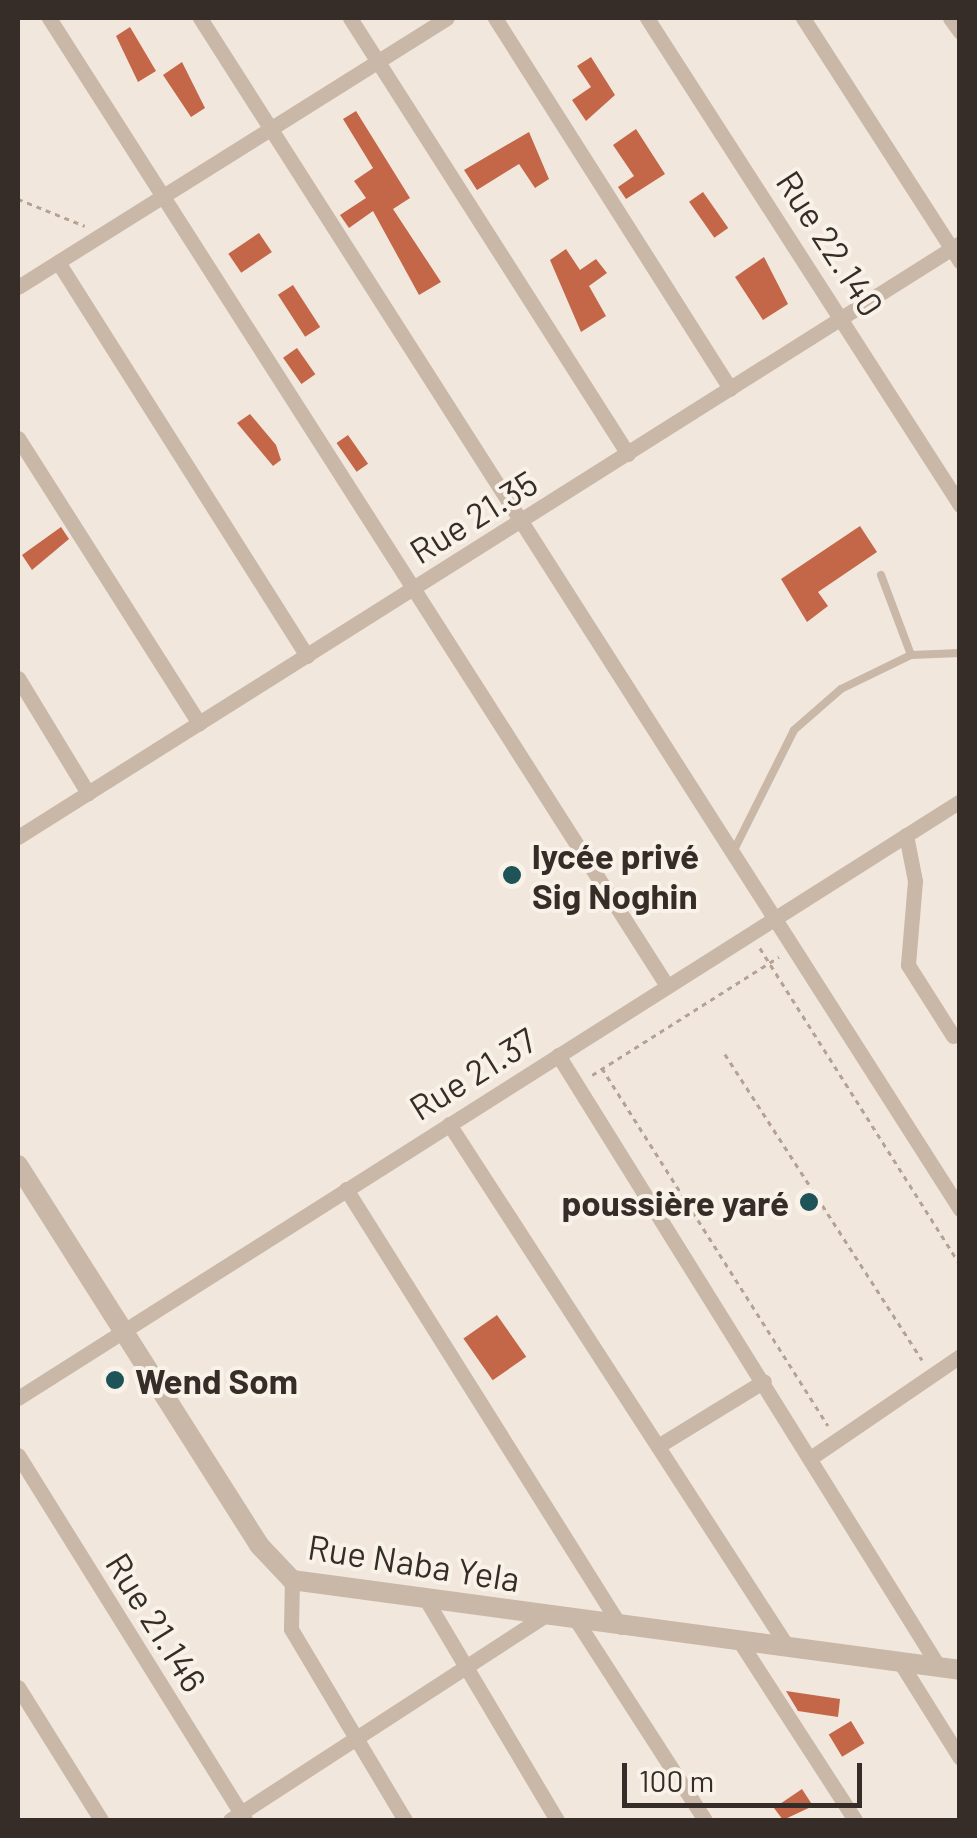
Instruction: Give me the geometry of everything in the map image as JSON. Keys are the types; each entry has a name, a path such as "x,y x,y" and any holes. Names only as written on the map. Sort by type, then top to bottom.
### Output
{"street":[{"path":"49,18 667,986"},
{"path":"200,18 518,523 960,1209"},
{"path":"350,18 628,454"},
{"path":"18,286 447,18"},
{"path":"495,18 730,389"},
{"name":"Rue 22.140","path":"647,18 844,318 960,505"},
{"path":"803,18 957,251"},
{"path":"950,18 960,32"},
{"name":"Rue 21.35","path":"18,837 730,389 957,251"},
{"path":"58,262 307,656"},
{"path":"18,438 199,724"},
{"path":"18,678 88,793"},
{"name":"Rue 21.37","path":"18,1398 960,801"},
{"path":"906,835 915,880 908,965 953,1036"},
{"path":"558,1055 949,1668"},
{"path":"448,1124 787,1646"},
{"name":"Rue Naba Yela","path":"18,1165 259,1545 292,1580 428,1603 546,1614 949,1668"},
{"path":"346,1189 621,1627"},
{"path":"812,1457 960,1356"},
{"path":"658,1446 764,1381"},
{"name":"Rue 21.146","path":"18,1455 239,1818"},
{"path":"292,1580 291,1629 352,1738 405,1820"},
{"path":"428,1603 462,1669 557,1820"},
{"path":"239,1818 352,1738 546,1614"},
{"path":"576,1620 705,1820"},
{"path":"738,1639 856,1820"},
{"path":"900,1662 960,1758"},
{"path":"18,1687 101,1820"}],"lane":[{"path":"881,575 911,655"},
{"path":"732,853 794,730 841,689 911,655 960,653"}],"path":[{"path":"18,199 100,232"},
{"path":"751,933 960,1264"},
{"path":"577,1085 794,948"},
{"path":"724,1054 932,1375"},
{"path":"602,1068 836,1440"}],"building":[{"path":"130,27 156,71 138,82 116,36"},
{"path":"591,57 615,95 586,121 572,100 591,87 577,66"},
{"path":"182,62 205,108 191,117 163,75"},
{"path":"356,111 410,198 393,209 441,282 419,295 373,211 349,228 340,215 366,198 354,181 373,168 343,119"},
{"path":"636,129 665,174 626,199 618,187 634,176 613,145"},
{"path":"529,132 549,179 535,188 519,164 477,190 464,170"},
{"path":"703,192 728,228 714,238 689,202"},
{"path":"259,233 272,252 241,273 228,254"},
{"path":"566,249 580,270 596,259 607,273 589,286 606,316 581,332 550,260"},
{"path":"764,257 788,304 763,320 735,277"},
{"path":"293,285 320,327 305,337 278,295"},
{"path":"297,348 315,374 301,384 283,358"},
{"path":"250,414 276,445 281,460 273,466 237,423"},
{"path":"348,435 368,464 357,472 337,443"},
{"path":"860,526 877,552 818,592 828,606 807,622 781,579"},
{"path":"61,527 69,539 32,570 22,555"},
{"path":"497,1315 526,1357 493,1380 463,1339"},
{"path":"786,1691 840,1699 838,1717 798,1711"},
{"path":"851,1721 864,1743 842,1757 829,1734"},
{"path":"802,1789 813,1806 783,1820 774,1808"}],"place":[{"name":"lycée privé Sig Noghin","path":"512,875"},
{"name":"poussière yaré","path":"809,1202"},
{"name":"Wend Som","path":"115,1380"}]}
